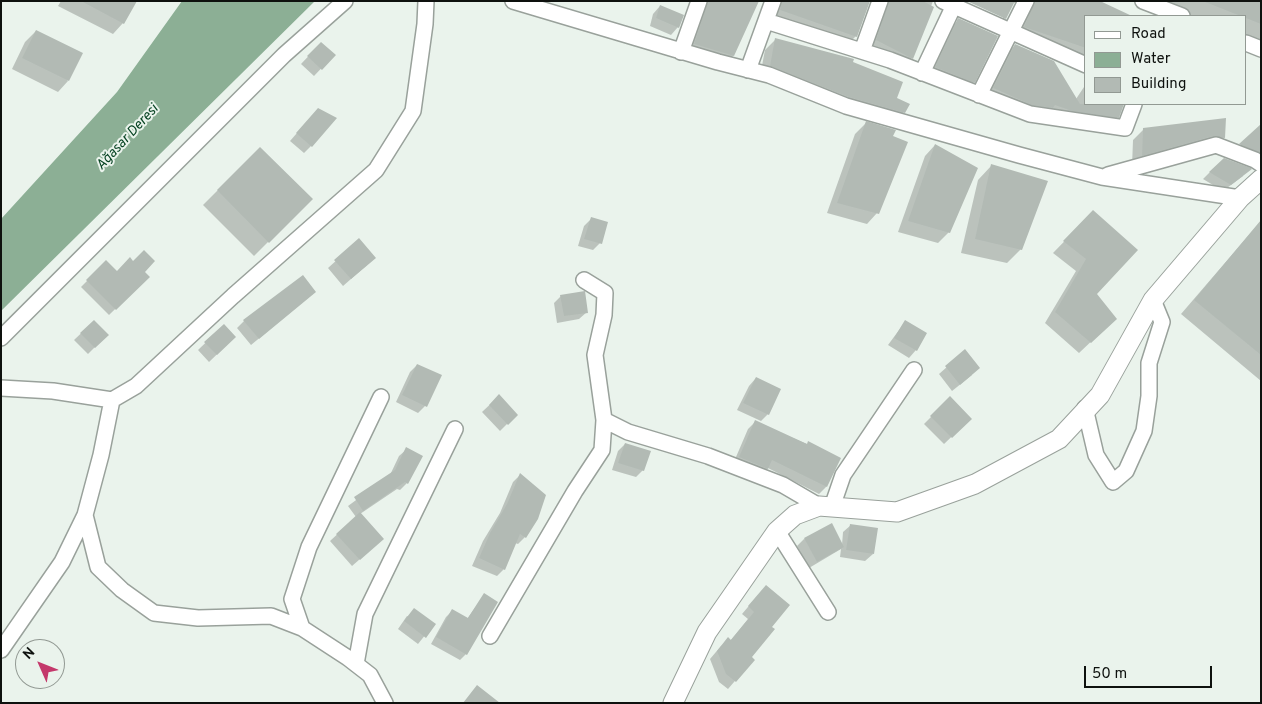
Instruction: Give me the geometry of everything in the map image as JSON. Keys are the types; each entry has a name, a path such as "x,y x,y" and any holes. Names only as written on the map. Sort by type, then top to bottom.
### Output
{"street":[{"path":"1,338 284,55 345,1"},
{"path":"1,388 53,392 112,400 136,386 233,296 376,170 413,112 425,24 426,1"},
{"path":"513,1 681,52 768,75 846,106 1102,177 1240,198"},
{"path":"681,52 699,1"},
{"path":"748,70 773,1"},
{"path":"862,51 880,1"},
{"path":"979,96 1026,1"},
{"path":"1143,1 1177,15"},
{"path":"922,73 951,2 1084,64"},
{"path":"766,21 862,51 1030,114 1125,128 1134,105"},
{"path":"1247,42 1261,49"},
{"path":"1102,177 1216,145 1261,164"},
{"path":"604,420 628,432 708,456 766,478 826,506 898,512 975,484 1059,439 1085,408 1100,394 1153,300 1240,198 1261,179"},
{"path":"490,636 575,491 602,450 604,420 595,355 604,315 605,293 584,280"},
{"path":"1085,408 1096,455 1113,482 1126,472 1144,431 1149,396 1150,363 1162,322 1153,300"},
{"path":"673,703 707,632 777,531 795,515 826,506 843,475 914,370"},
{"path":"302,628 292,599 309,547 381,398"},
{"path":"1,650 62,562 84,515 101,455 112,400"},
{"path":"356,664 365,614 455,429"},
{"path":"84,515 98,567 122,590 154,614 198,618 272,616 302,628 356,664 370,675 385,703"},
{"path":"777,531 828,612"}],"water":[{"name":"Ağasar Deresi","path":"182,1 315,1 1,311 1,219 117,92"}],"building":[{"path":"81,1 137,1 124,24"},
{"path":"708,1 759,1 734,56 694,44"},
{"path":"782,1 870,1 857,37 780,10"},
{"path":"889,1 923,1 934,7 913,59 876,40"},
{"path":"967,1 1015,1 1006,19"},
{"path":"1035,1 1100,1 1130,15 1084,15 1084,47 1024,27"},
{"path":"1205,1 1261,1 1261,24 1247,18 1247,15 1238,15"},
{"path":"660,5 684,15 679,28 656,18"},
{"path":"958,18 998,36 975,83 935,67"},
{"path":"36,30 83,53 69,81 22,58"},
{"path":"775,38 854,59 853,62 903,82 897,98 910,104 905,113 849,97 770,66"},
{"path":"321,42 336,55 322,70 307,56"},
{"path":"1015,44 1054,61 1080,104 1124,105 1119,118 1072,111 1055,105 1053,108 1032,105 993,88"},
{"path":"318,108 337,118 312,147 296,133"},
{"path":"1226,118 1225,138 1213,136 1142,156 1143,128"},
{"path":"866,121 896,130 893,136 908,142 879,214 837,203"},
{"path":"1261,124 1261,153 1239,144"},
{"path":"935,144 978,168 950,233 908,221"},
{"path":"260,147 313,199 269,243 217,190"},
{"path":"1224,158 1252,169 1231,185 1209,172"},
{"path":"991,164 1048,181 1022,250 975,239"},
{"path":"1093,210 1138,250 1097,294 1117,319 1091,343 1055,312 1086,259 1063,241"},
{"path":"591,217 608,222 602,244 584,239"},
{"path":"1261,220 1261,355 1194,300"},
{"path":"359,238 376,258 351,279 334,260"},
{"path":"144,250 155,261 145,272 150,277 116,310 86,280 106,260 117,271 130,257 133,261"},
{"path":"303,275 316,292 259,339 243,320"},
{"path":"585,291 588,313 564,316 560,295"},
{"path":"94,320 109,335 95,348 80,333"},
{"path":"905,320 927,333 917,351 894,338"},
{"path":"224,324 236,337 217,355 204,342"},
{"path":"965,349 980,368 960,385 945,366"},
{"path":"417,364 442,375 427,407 402,395"},
{"path":"756,377 781,389 769,415 743,403"},
{"path":"499,394 518,415 508,425 489,405"},
{"path":"950,396 972,419 952,438 930,416"},
{"path":"755,420 807,444 808,441 841,458 827,487 772,460 768,469 739,457"},
{"path":"625,443 651,451 644,471 618,463"},
{"path":"406,447 423,456 408,484 405,482 363,511 354,497 395,470"},
{"path":"520,473 546,495 538,519 526,538 520,534 505,570 479,558 490,533 507,504"},
{"path":"360,512 384,539 360,560 336,534"},
{"path":"832,523 844,547 817,562 804,538"},
{"path":"850,524 878,528 874,554 846,550"},
{"path":"766,585 790,605 772,627 775,629 752,657 755,660 736,682 726,674 717,651 728,637 731,640 754,612 748,606"},
{"path":"484,593 498,602 467,655 436,637 452,609 468,618"},
{"path":"414,608 436,624 426,638 404,621"},
{"path":"477,685 500,703 463,703"}]}
